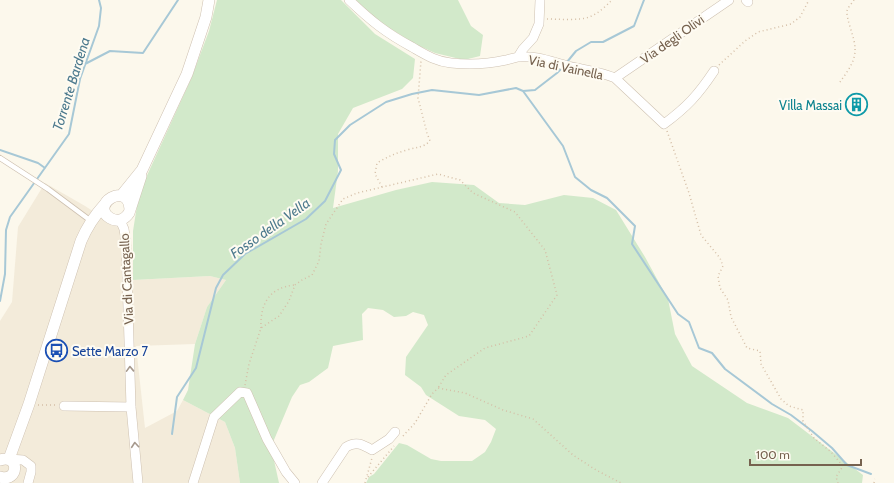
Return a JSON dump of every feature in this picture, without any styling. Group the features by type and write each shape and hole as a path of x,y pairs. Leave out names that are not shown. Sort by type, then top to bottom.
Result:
{"street":[{"path":"130,209 142,170 187,74 206,17 209,0"},
{"name":"Via di Vainella","path":"350,0 375,24 391,36 428,57 438,60 468,64 488,63 518,57 538,58 592,70 615,78 664,124"},
{"path":"518,57 533,38 539,24 540,0"},
{"name":"Via degli Olivi","path":"615,78 729,0"},
{"path":"664,124 682,111 692,101 714,71"},
{"path":"121,196 142,170"},
{"path":"4,460 29,404 81,241 97,212 110,198 114,196 121,196 128,201 130,209"},
{"name":"Via di Cantagallo","path":"105,204 105,212 115,219 124,229 126,242 132,408 138,483"},
{"name":"Via di Cantagallo","path":"115,219 127,216 130,209"},
{"path":"92,220 115,219"},
{"path":"192,483 214,417 240,392 247,393 267,439 294,483"},
{"path":"64,406 132,408"},
{"path":"322,483 346,447 357,443 372,450 389,439 397,436"},
{"path":"0,479 10,477 14,472 14,464 4,460"},
{"path":"4,460 23,460 31,466 28,483"}],"lane":[{"path":"0,158 92,220"}],"path":[{"path":"539,19 589,17 604,8 612,0"},
{"path":"714,71 745,41 758,32 791,24 800,17 808,0"},
{"path":"840,82 851,68 856,49 848,11 854,0"},
{"path":"382,187 375,174 377,162 409,149 425,146 430,141 426,133 420,111 419,98 422,53"},
{"path":"664,124 689,193 701,235 720,258 723,266 718,276 720,288 728,300 731,317 747,348 760,351 761,364 781,399 789,406 803,410 803,421 814,438 844,466 836,477 838,483"},
{"path":"247,393 245,386 249,364 261,328 261,318 264,305 273,292 283,287 295,285 312,275 319,261 326,224 344,199 357,193 438,174 460,180 473,193 516,212 545,250 557,296 529,336 485,348 446,375 438,388 432,394 415,422 397,436"},
{"path":"261,328 279,316 289,301 295,285"},
{"path":"438,388 464,393 503,410 533,419 573,454 596,470 621,483"},
{"path":"29,404 64,406"},
{"path":"368,477 395,445"},
{"path":"365,483 372,460 372,450"},
{"path":"874,483 875,479"}],"shaded area":[{"path":"45,183 85,206 131,236 133,280 210,276 226,280 207,307 195,344 136,346 145,428 177,411 183,400 225,422 235,448 240,483 0,483 0,321 12,302 18,227"}],"green space":[{"path":"217,0 341,0 375,34 415,59 413,78 402,89 353,108 338,134 338,171 333,208 396,190 432,182 474,185 499,203 525,205 564,195 593,198 616,210 645,257 668,299 675,334 692,366 747,403 788,418 863,475 862,483 366,483 369,477 374,474 399,443 407,445 431,459 441,461 472,461 485,452 496,429 485,420 459,416 426,395 421,387 405,375 406,357 428,325 424,315 413,312 406,316 394,317 383,310 368,308 362,314 363,340 333,346 328,368 309,382 300,385 292,397 271,447 279,483 240,483 235,448 225,422 183,400 188,390 195,344 207,307 226,280 210,276 133,280 133,231 139,193 191,79 209,31"},
{"path":"356,0 458,0 471,26 483,35 480,56 464,60 435,53 415,44 378,21"}],"waterway":[{"name":"Torrente Bardena","path":"0,301 5,274 6,230 10,217 69,134 80,79 99,26 101,8 99,0"},
{"path":"85,64 110,51 143,53 178,0"},
{"path":"567,62 576,51 591,42 603,42 634,26 644,0"},
{"name":"Fosso della Vella","path":"172,434 177,397 196,368 216,288 223,275 245,254 306,219 325,201 341,170 334,154 335,140 350,125 386,102 432,90 479,95 516,88 523,91 535,90 563,67"},
{"path":"523,91 563,146 575,177 591,190 607,198 635,226 632,244 678,314 689,322 699,348 712,353 725,369 772,404 791,415 812,431 832,448 847,465 871,474"},
{"path":"0,150 38,163 45,168"}],"place":[{"name":"Villa Massai","path":"857,105"},
{"name":"Sette Marzo 7","path":"56,351"}]}
